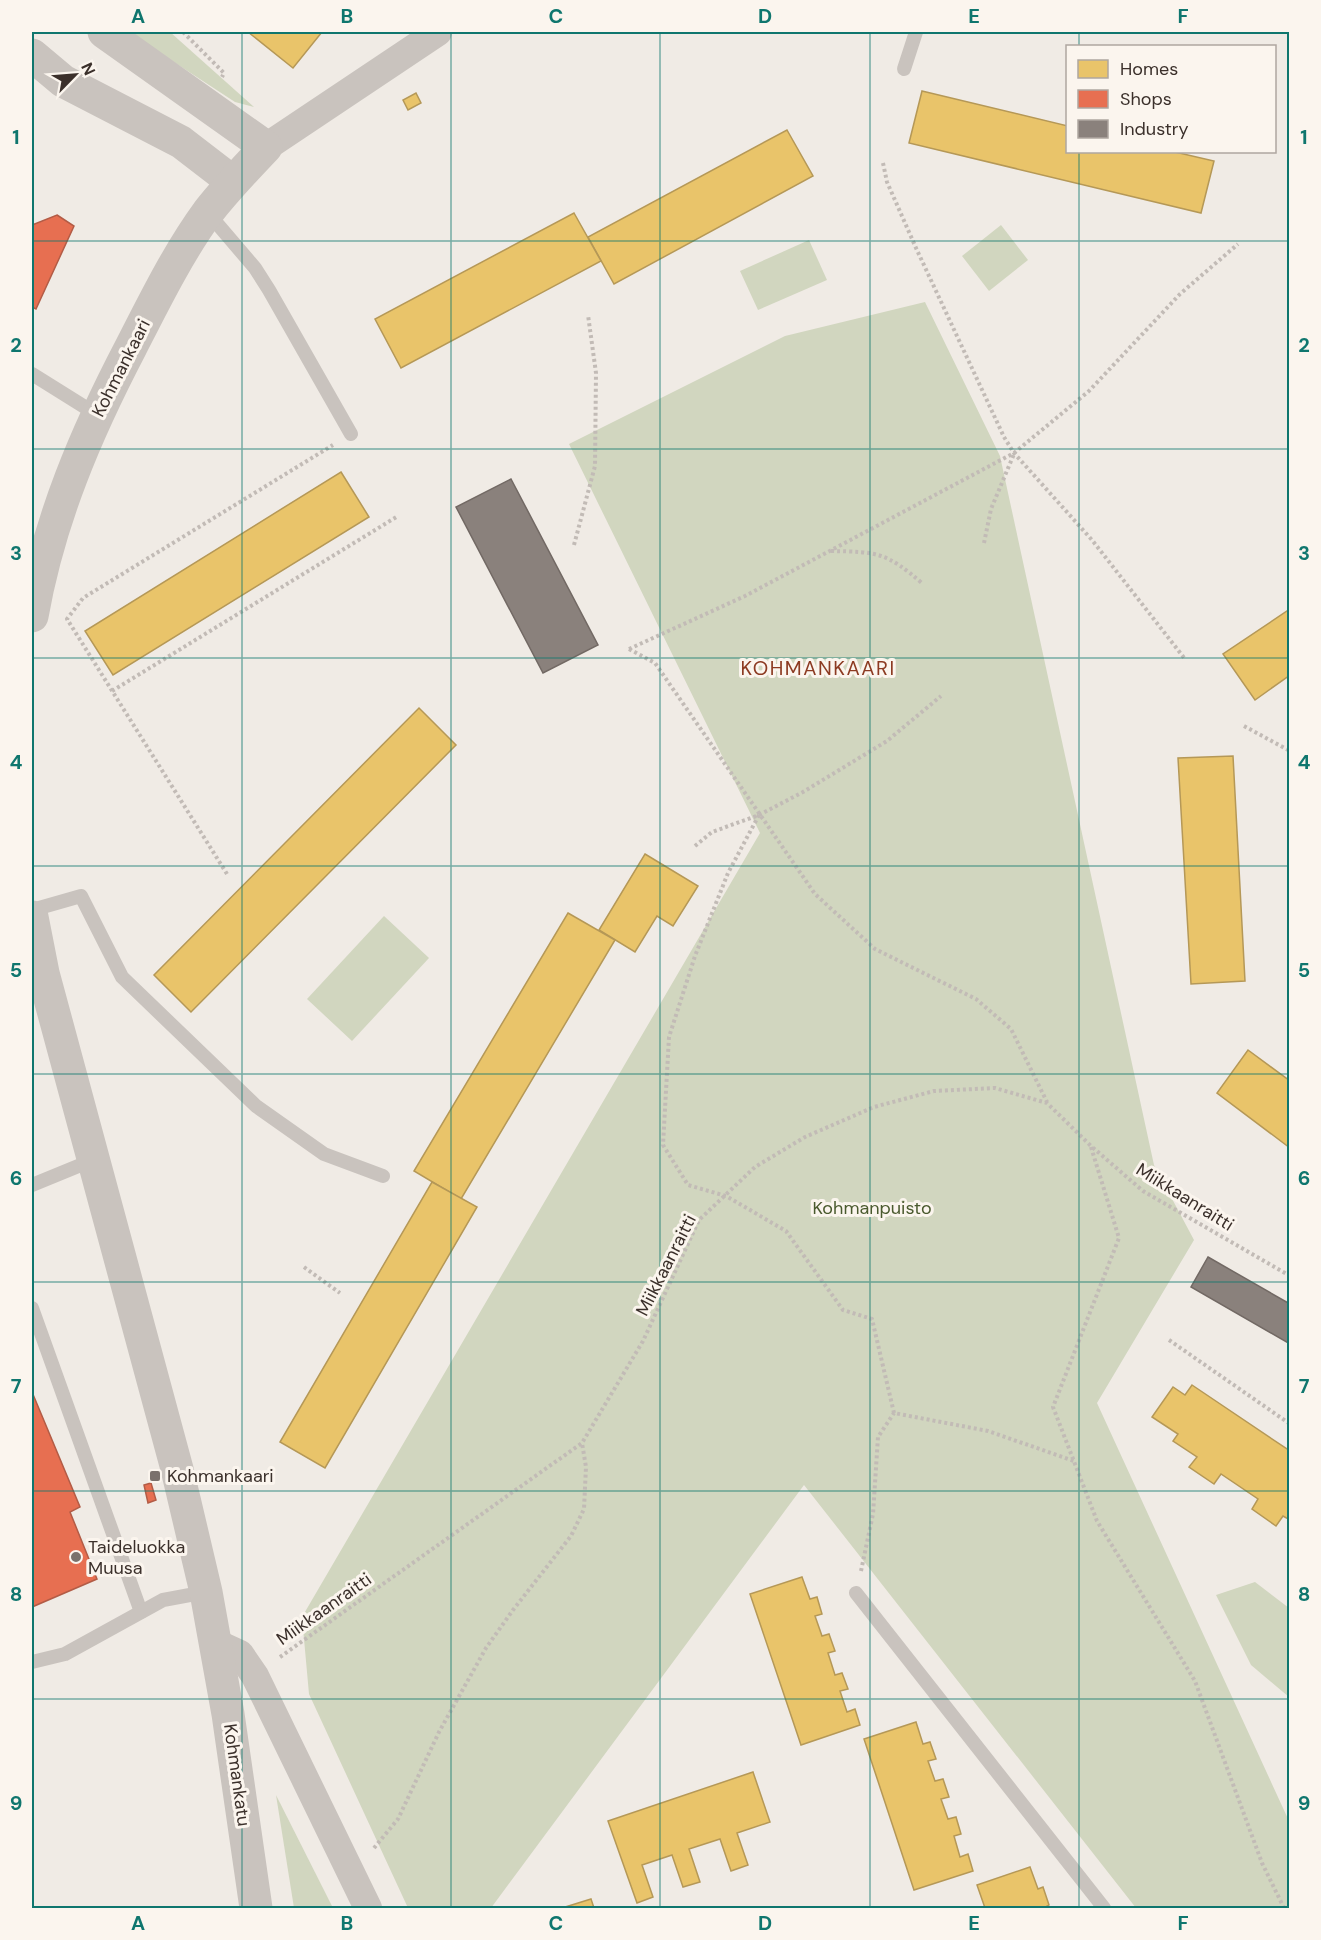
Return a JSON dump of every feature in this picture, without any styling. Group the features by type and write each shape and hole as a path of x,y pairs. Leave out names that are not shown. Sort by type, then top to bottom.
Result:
{"street":[{"path":"104,32 266,147"},
{"name":"Kohmankaari","path":"32,616 42,562 65,489 96,414 157,299 208,213 266,147 438,32"},
{"path":"32,55 63,81 181,142 233,182"},
{"path":"32,918 37,976 93,1160 177,1469 207,1592 216,1643 240,1654 255,1676 368,1908"},
{"name":"Kohmankatu","path":"216,1643 256,1908"}],"lane":[{"path":"904,69 916,32"},
{"path":"208,213 255,268 351,434"},
{"path":"32,374 96,414"},
{"path":"32,910 81,896 122,977 255,1106 324,1155 383,1176"},
{"path":"32,1185 93,1160"},
{"path":"32,1308 141,1612"},
{"path":"32,1662 65,1654 162,1599 207,1592"},
{"path":"856,1593 1104,1908"}],"path":[{"path":"183,32 224,73"},
{"path":"883,163 887,182 963,354 1014,453 1092,540 1185,658"},
{"path":"1047,1103 1011,1029 976,999 875,949 815,894 655,663 629,649 745,596 1014,453 1089,391 1180,294 1238,244"},
{"path":"574,545 595,466 596,373 588,315"},
{"path":"227,874 67,619 84,598 351,434"},
{"path":"984,543 991,509 1014,453"},
{"path":"112,691 398,516"},
{"path":"831,551 871,552 896,561 922,584"},
{"path":"695,846 712,832 759,815 803,792 887,741 941,696"},
{"path":"1244,726 1290,751"},
{"path":"759,815 728,873 695,956 669,1037 663,1145 688,1185 726,1196 786,1231 843,1310 872,1319 894,1413 878,1437 873,1514 856,1593"},
{"name":"Miikkaanraitti","path":"255,1676 582,1443 643,1341 699,1220 755,1167 805,1137 874,1107 934,1091 995,1088 1047,1103 1091,1146 1143,1191 1290,1276"},
{"path":"1091,1146 1119,1238 1053,1407 1097,1521 1196,1681 1262,1863 1284,1908"},
{"path":"304,1267 340,1293"},
{"path":"1169,1340 1290,1425"},
{"path":"894,1413 988,1431 1074,1461"},
{"path":"351,1876 398,1819 439,1732 486,1648 571,1536 584,1509 586,1467 582,1443"}],"green space":[{"path":"128,32 170,32 254,107 235,102"},
{"path":"1001,225 1028,260 989,291 962,256"},
{"path":"809,240 827,280 758,310 740,271"},
{"name":"Kohmanpuisto","path":"925,302 1000,456 1154,1165 1194,1240 1097,1403 1289,1821 1289,1908 1136,1908 804,1485 491,1908 408,1908 309,1694 302,1617 760,833 569,444 785,336"},
{"path":"384,916 429,958 352,1041 307,999"},
{"path":"1255,1582 1289,1608 1289,1697 1251,1665 1216,1595"},
{"path":"276,1795 333,1908 294,1908"}],"building: Homes":[{"path":"248,32 322,32 293,68"},
{"path":"922,91 1066,126 1066,153 1179,153 1214,161 1201,213 909,143"},
{"path":"416,93 421,103 408,110 403,100"},
{"path":"787,130 813,176 614,284 588,237"},
{"path":"574,213 601,261 401,368 375,319"},
{"path":"341,472 369,517 113,675 85,631"},
{"path":"1290,609 1290,675 1255,700 1223,654"},
{"path":"419,708 456,745 191,1012 154,975"},
{"path":"1233,756 1245,981 1191,984 1178,758"},
{"path":"645,854 698,886 673,926 657,916 635,952 599,930"},
{"path":"568,913 615,940 461,1199 414,1171"},
{"path":"1248,1050 1290,1081 1290,1148 1217,1093"},
{"path":"432,1182 477,1207 325,1468 280,1442"},
{"path":"1192,1385 1290,1451 1290,1520 1283,1516 1276,1526 1252,1509 1258,1499 1221,1474 1214,1484 1189,1467 1197,1457 1173,1441 1178,1434 1152,1417 1173,1387 1185,1395"},
{"path":"802,1577 810,1599 817,1597 822,1614 815,1616 822,1636 829,1634 835,1651 828,1653 835,1675 842,1673 848,1689 840,1691 847,1712 855,1709 860,1725 801,1745 750,1594"},
{"path":"916,1722 923,1744 930,1742 936,1759 928,1761 935,1781 943,1779 949,1797 941,1799 948,1819 956,1817 961,1834 954,1836 960,1857 968,1854 973,1871 914,1890 864,1739"},
{"path":"753,1772 770,1822 737,1833 748,1865 731,1871 720,1839 689,1849 700,1882 683,1887 672,1855 642,1865 653,1897 637,1903 608,1821"},
{"path":"1030,1867 1038,1889 1043,1887 1049,1905 1044,1908 985,1908 977,1885"},
{"path":"591,1899 594,1908 562,1908"}],"building: Shops":[{"path":"57,215 74,226 36,309 32,307 32,225"},
{"path":"32,1392 80,1507 70,1512 97,1579 32,1607"},
{"path":"151,1483 156,1500 148,1503 144,1485"}],"building: Industry":[{"path":"511,479 598,645 543,673 456,507"},
{"path":"1208,1257 1290,1304 1290,1344 1191,1287"}],"place":[{"name":"Kohmankaari","path":"155,1476"},
{"name":"Taideluokka Muusa","path":"76,1557"}],"district":[{"name":"KOHMANKAARI","path":"818,668"}]}
